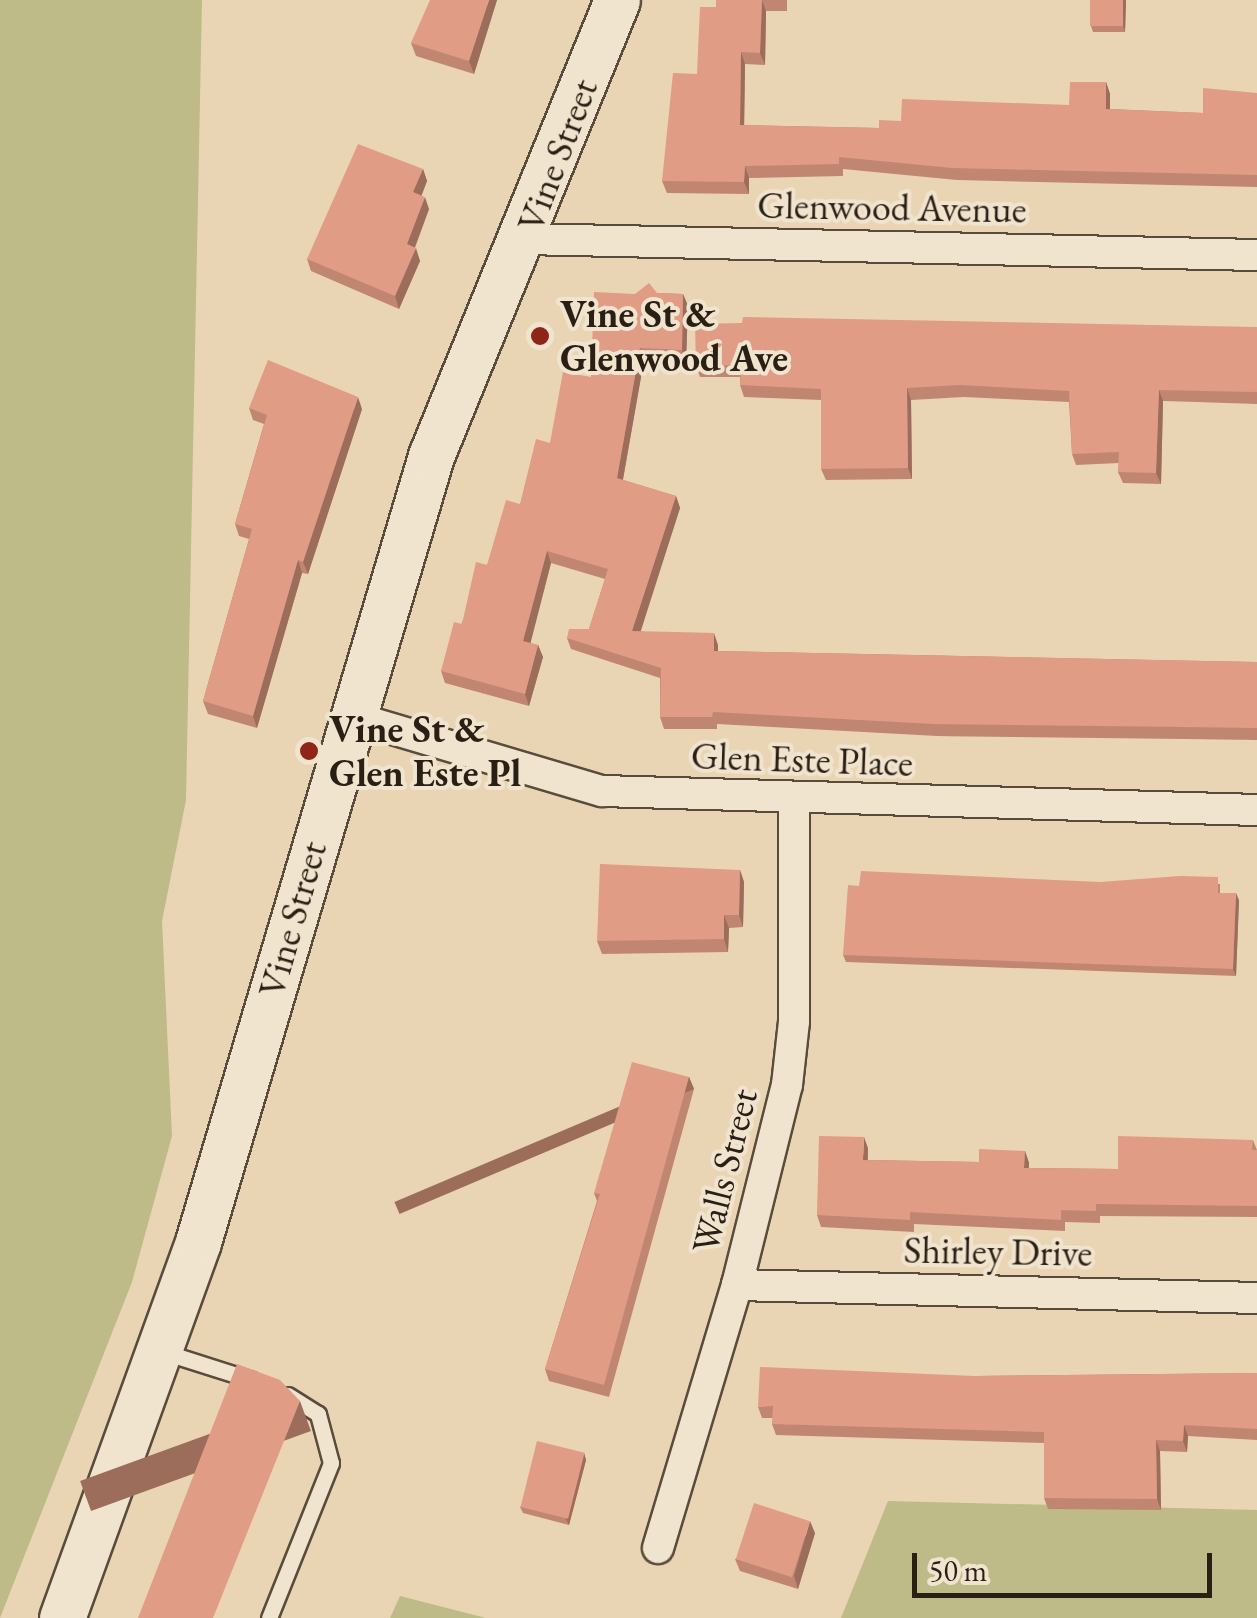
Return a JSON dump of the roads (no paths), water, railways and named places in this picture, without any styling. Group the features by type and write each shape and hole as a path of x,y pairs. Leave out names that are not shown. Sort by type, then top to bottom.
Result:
{"main road":[{"name":"Vine Street","path":"69,1613 198,1242 430,456 524,238 616,0"}],"street":[{"name":"Glenwood Avenue","path":"524,238 1257,255"},
{"name":"Glen Este Place","path":"354,718 602,791 794,801 1257,810"},
{"name":"Walls Street","path":"658,1548 738,1285 787,1084 794,1022 794,801"},
{"name":"Shirley Drive","path":"738,1285 1257,1298"}],"lane":[{"path":"158,1350 216,1365 293,1398 326,1428 332,1463 269,1618"}],"place":[{"name":"Vine St & Glenwood Ave","path":"540,336"},
{"name":"Vine St & Glen Este Pl","path":"309,751"}]}
